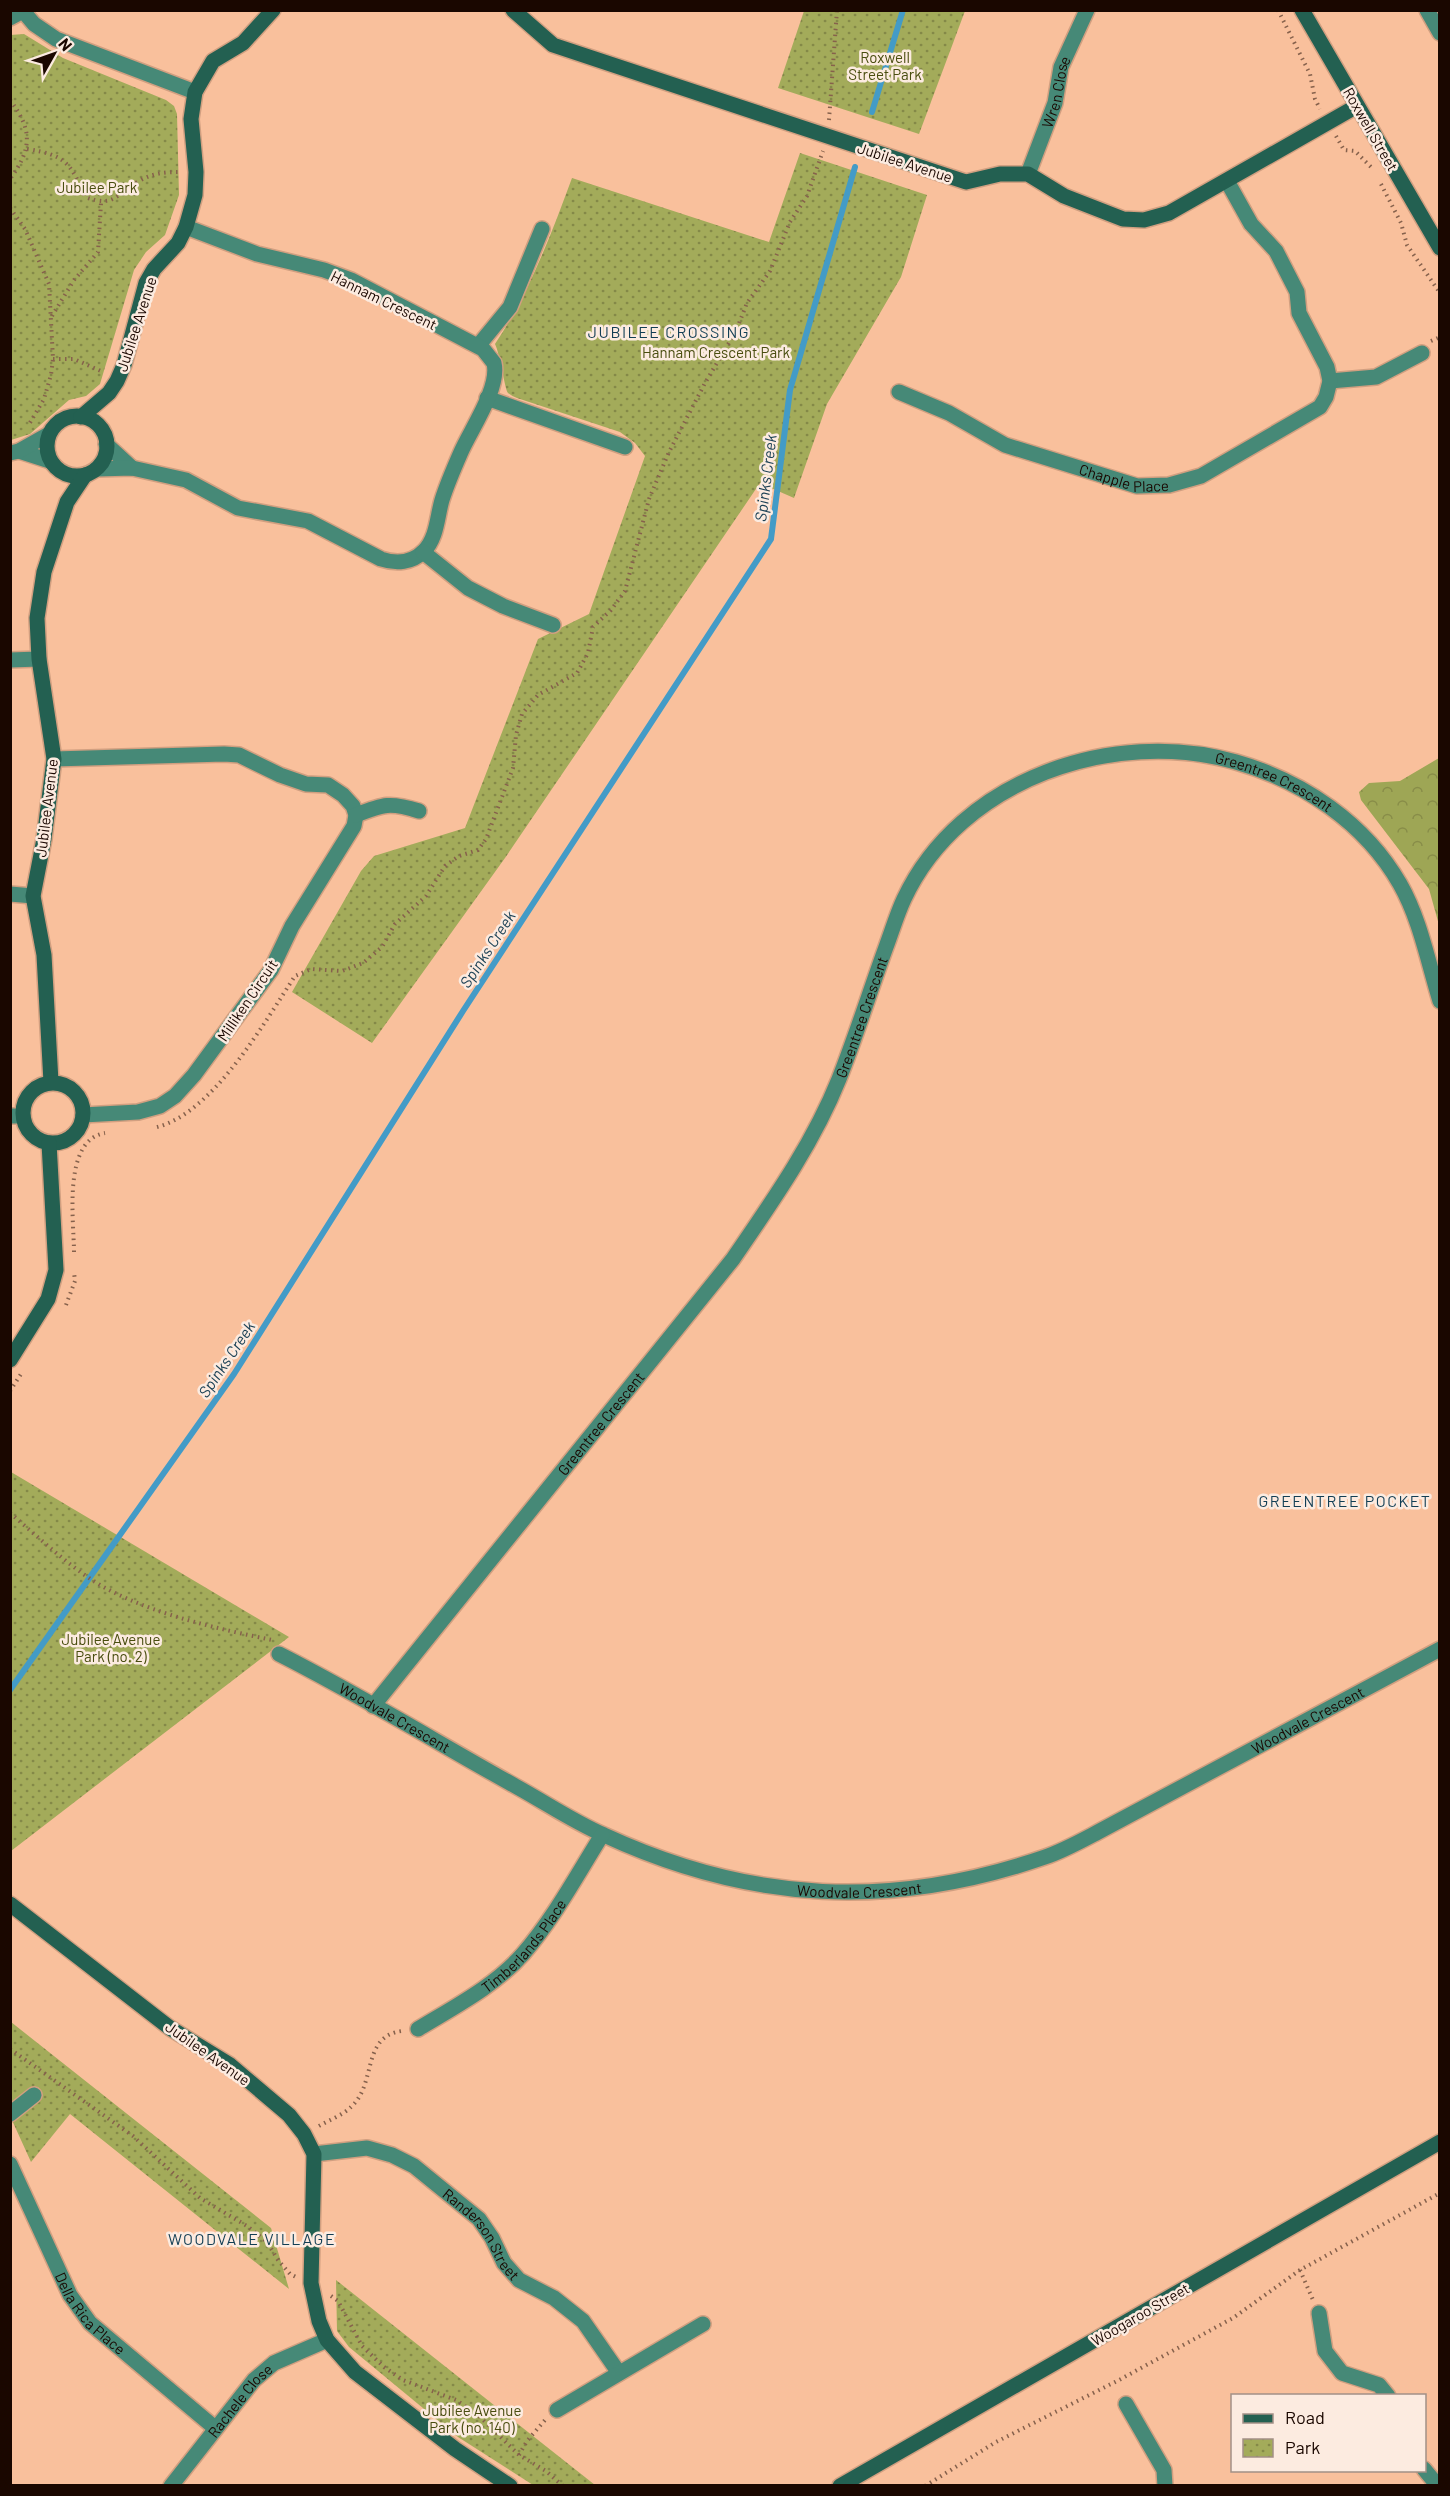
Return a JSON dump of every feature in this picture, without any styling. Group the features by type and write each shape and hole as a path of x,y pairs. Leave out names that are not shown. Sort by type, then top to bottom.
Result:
{"street":[{"name":"Jubilee Avenue","path":"51,1082 45,955 33,896 44,839 54,759 39,659 37,618 44,572 67,502 105,458 104,437 113,387 124,365 146,283 154,269 178,243 186,227 195,195 196,172 191,119 195,92 213,61 243,43 273,10"},
{"name":"Jubilee Avenue","path":"513,10 553,45 966,182 1000,174 1028,174"},
{"name":"Wren Close","path":"1028,174 1055,103 1061,67 1087,10"},
{"name":"Roxwell Street","path":"1302,10 1440,248"},
{"path":"1427,10 1440,33"},
{"path":"10,18 23,11 34,24 56,39 195,92"},
{"path":"1028,174 1064,196 1123,219 1144,220 1169,213 1357,106"},
{"path":"1227,181 1251,224 1276,252 1297,292 1299,313 1328,368 1330,381 1376,377 1422,353"},
{"name":"Hannam Crescent","path":"186,227 257,254 324,270 351,280 478,346 491,358 496,369 487,398 442,499 434,535 423,552"},
{"path":"478,346 510,307 542,229"},
{"name":"Chapple Place","path":"898,392 949,413 1005,446 1137,486 1169,485 1201,476 1320,407 1326,397 1330,381"},
{"name":"Jubilee Avenue","path":"49,434 62,420 81,417 113,387"},
{"path":"487,398 625,447"},
{"path":"81,417 88,419 132,468"},
{"path":"15,452 49,434"},
{"path":"49,434 47,453 55,466 67,502"},
{"path":"15,452 55,466 67,475 132,468 186,480 238,508 308,522 389,562 406,561 423,552 468,588 503,606 553,626"},
{"path":"10,660 39,659"},
{"name":"Greentree Crescent","path":"373,1706 733,1259 777,1195 811,1136 838,1082 904,898 928,860 958,825 996,796 1034,777 1076,761 1123,753 1166,752 1214,755 1257,768 1299,787 1340,814 1373,847 1400,884 1416,921 1440,1001"},
{"path":"54,759 239,755 306,784 328,785 343,795 353,806 356,815 378,806 396,804 420,811"},
{"name":"Milliken Circuit","path":"83,1115 138,1112 160,1106 175,1096 194,1076 271,970 292,926 350,836 356,815"},
{"path":"10,894 33,896"},
{"path":"51,1082 70,1088 78,1095 82,1104 83,1115 76,1133 59,1143 39,1140 31,1134 17,1116 33,1089 51,1082"},
{"path":"10,1360 48,1299 56,1270 49,1143"},
{"name":"Woodvale Crescent","path":"283,1655 602,1835 664,1861 727,1880 788,1890 854,1894 918,1888 987,1875 1047,1857 1440,1649"},
{"name":"Timberlands Place","path":"418,2029 487,1986 522,1955 550,1919 602,1835"},
{"name":"Jubilee Avenue","path":"10,1904 170,2028 230,2065 289,2115 304,2134 314,2154 311,2283 327,2340 356,2372 455,2449 510,2486"},
{"path":"10,2114 34,2095"},
{"name":"Woogaroo Street","path":"840,2486 1440,2142"},
{"name":"Randerson Street","path":"314,2154 367,2148 392,2155 414,2166 479,2219 492,2238 504,2263 519,2280 554,2298 583,2320 619,2373"},
{"name":"Della Rica Place","path":"10,2164 70,2295 90,2323 215,2428"},
{"path":"1319,2313 1325,2351 1342,2373 1378,2385 1386,2394"},
{"path":"557,2410 703,2324"},
{"name":"Rachele Close","path":"171,2486 254,2380 274,2363 327,2340"},
{"path":"1126,2404 1164,2470 1165,2486"},
{"path":"1426,2470 1438,2486"}],"path":[{"path":"154,1128 180,1119 198,1105 220,1082 295,976 311,969 342,971 363,963 382,947 395,924 426,896 445,866 459,856 478,850 486,839 513,768 516,735 522,714 538,694 578,673 588,653 593,627 611,610 625,591 649,499 665,462 705,383 736,331 747,303 770,271 790,222 807,196 819,167 827,136 837,10"},
{"path":"1278,10 1310,74 1315,99 1344,150 1355,151 1372,167 1401,223 1407,245 1440,293"},
{"path":"10,100 20,113 27,134 27,149 10,179"},
{"path":"27,149 42,151 62,159 73,169 85,197 101,203 116,198 138,181 159,172 196,172"},
{"path":"51,318 74,280 98,252 101,203"},
{"path":"10,208 25,229 49,284 53,359 44,399 15,452"},
{"path":"53,359 74,359 96,367 113,387"},
{"path":"74,1259 73,1172 78,1157 88,1142 98,1134 113,1131"},
{"path":"62,1311 75,1281 75,1270"},
{"path":"10,1391 22,1372"},
{"path":"10,1513 89,1578 136,1603 237,1633 290,1644 283,1655"},
{"path":"304,2134 351,2107 365,2087 375,2046 392,2032 418,2029"},
{"path":"10,2049 133,2136 200,2198 247,2226 267,2242 290,2274 311,2283 338,2301 362,2346 384,2367 403,2380 456,2400 478,2415 519,2455 546,2471 563,2486"},
{"path":"925,2486 996,2442 1119,2380 1233,2318 1300,2270 1440,2193"},
{"path":"1300,2270 1319,2313"},
{"path":"519,2455 527,2441 549,2415 557,2410"}],"green space":[{"name":"Roxwell Street Park","path":"804,11 965,11 919,134 778,88"},
{"name":"Jubilee Park","path":"24,34 63,58 166,100 174,106 177,114 179,195 165,235 146,252 134,270 100,384 86,396 69,400 30,434 11,440 10,35"},
{"name":"Hannam Crescent Park","path":"800,153 927,195 901,277 827,404 794,498 760,483 505,858 372,1043 292,992 361,871 374,856 465,828 538,639 589,614 645,456 635,443 620,432 516,398 508,393 505,385 495,344 529,284 572,178 769,242"},
{"path":"1439,758 1439,925 1429,889 1361,800 1359,792 1369,783 1400,781"},
{"name":"Jubilee Avenue Park (no. 2)","path":"11,1472 289,1637 11,1851"},
{"path":"11,2022 271,2228 289,2289 70,2114 31,2162 11,2118"},
{"name":"Jubilee Avenue Park (no. 140)","path":"336,2280 595,2485 533,2485 458,2437 349,2347 337,2331"}],"waterway":[{"name":"Spinks Creek","path":"872,112 903,10"},
{"name":"Spinks Creek","path":"10,1690 234,1374 463,1011 771,539 790,390 855,167"}],"district":[{"name":"JUBILEE CROSSING","path":"669,331"},
{"name":"GREENTREE POCKET","path":"1345,1500"},
{"name":"WOODVALE VILLAGE","path":"252,2238"}]}
